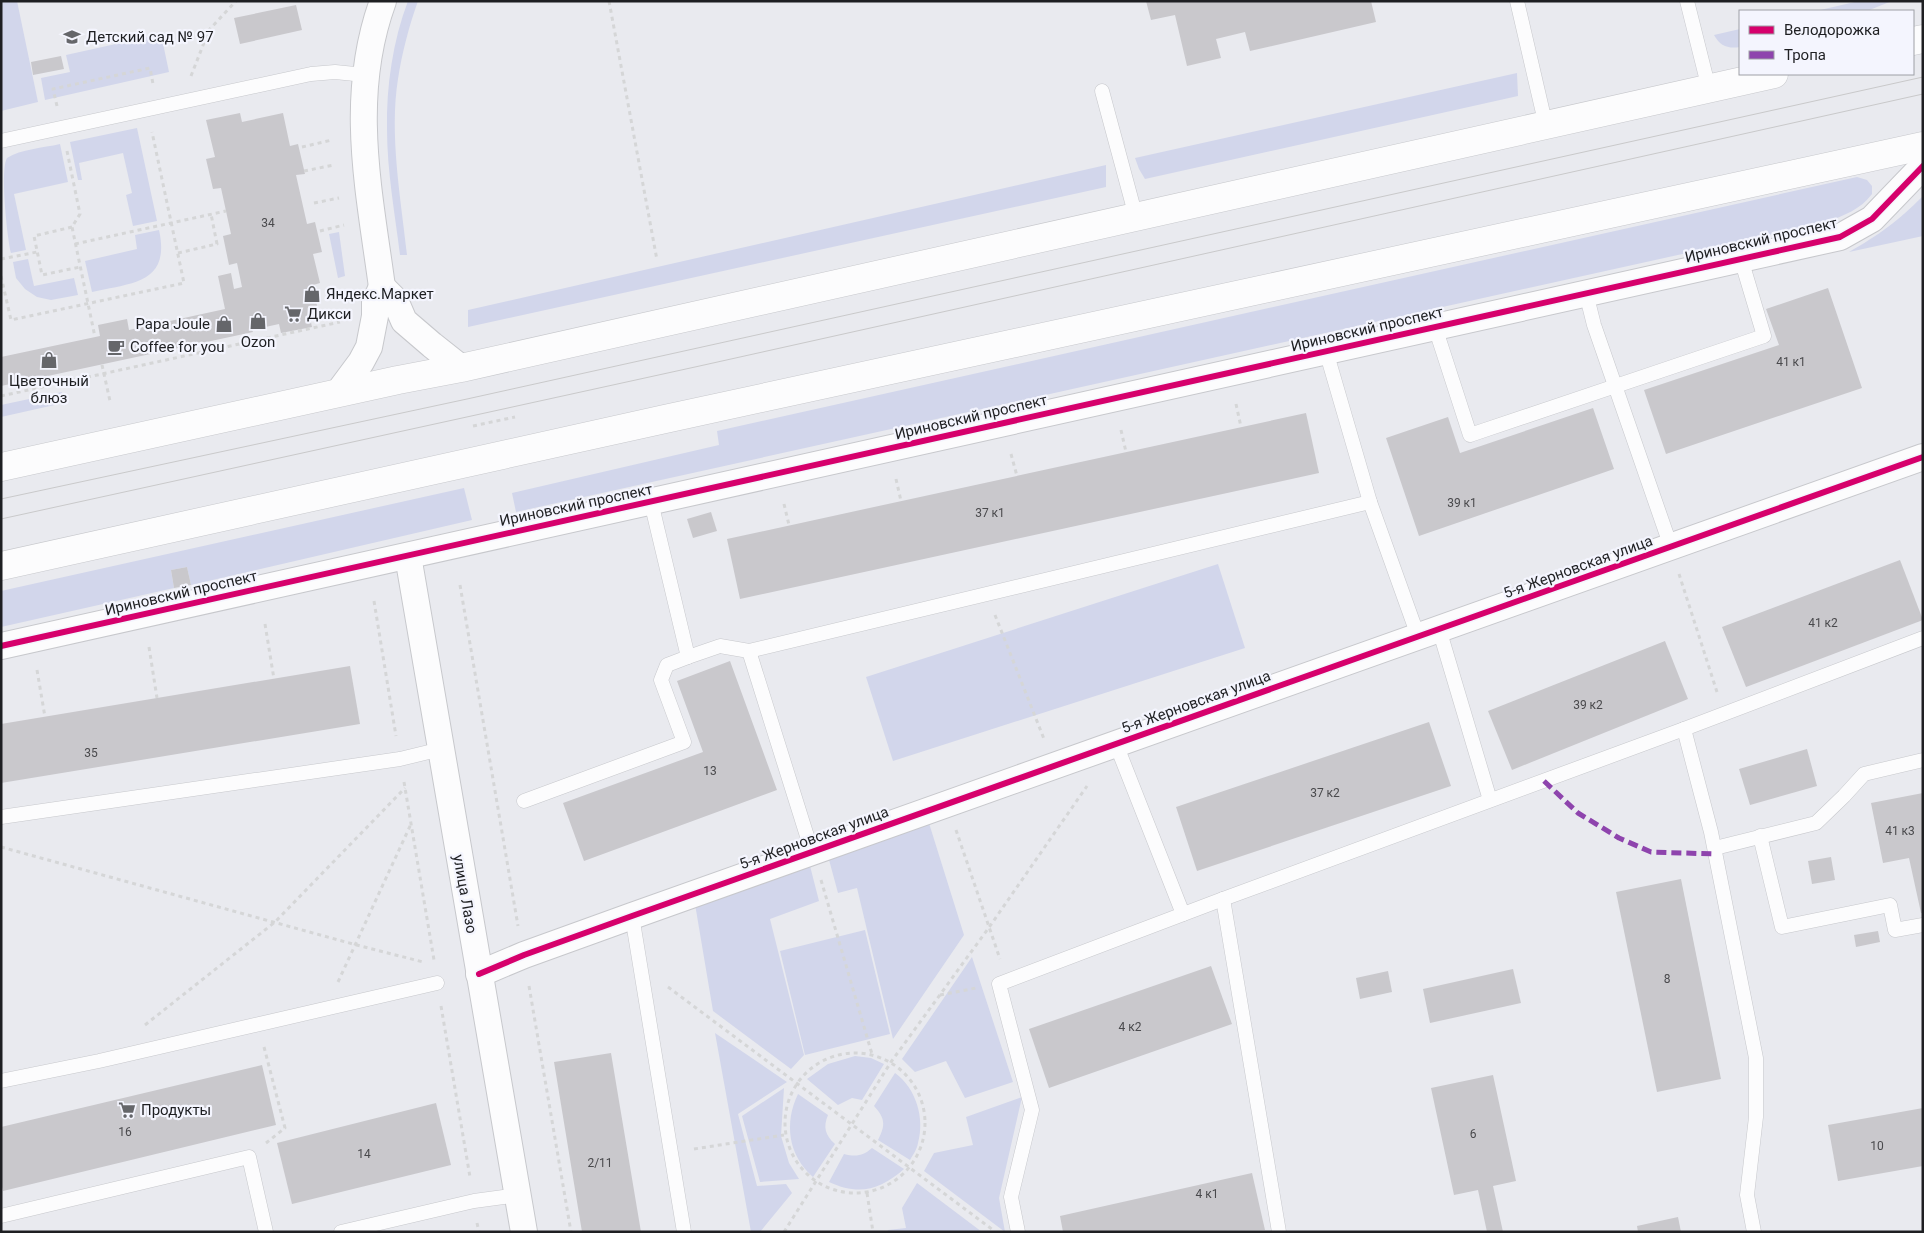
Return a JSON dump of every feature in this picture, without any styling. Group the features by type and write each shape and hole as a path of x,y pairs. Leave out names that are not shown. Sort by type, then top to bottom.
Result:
{"main road":[{"path":"1,467 461,368 1770,75"},
{"path":"1,566 666,418 1923,146"}],"street":[{"path":"338,393 361,362 369,347 375,316 375,302 382,287 362,131 365,75 371,43 383,1"},
{"name":"Ириновский проспект","path":"1,646 1840,236 1872,219 1923,166"},
{"path":"382,287 395,300 404,321 461,368"},
{"name":"5-я Жерновская улица","path":"479,974 524,955 632,916 1671,547 1921,463"},
{"name":"улица Лазо","path":"408,556 524,1232"}],"lane":[{"path":"1517,1 1546,126"},
{"path":"1687,1 1710,89"},
{"path":"1,141 311,74 335,72 365,75"},
{"path":"1102,91 1136,217"},
{"path":"1435,327 1470,435 1764,336 1741,259"},
{"path":"1586,293 1594,325 1671,547"},
{"path":"1326,351 1370,502 1429,633 1490,800"},
{"path":"651,502 688,657"},
{"path":"524,801 684,742 660,680 667,665 688,657 720,646 749,651 1370,502"},
{"path":"1018,1232 1011,1197 1032,1110 1003,983 1923,638"},
{"path":"749,651 812,852"},
{"path":"1684,729 1715,848 1756,1058 1756,1117 1747,1195 1754,1232"},
{"path":"1116,744 1183,914"},
{"path":"1,817 400,759 441,749"},
{"path":"1715,848 1816,823 1864,774 1923,760"},
{"path":"1760,836 1782,928 1890,905 1895,930 1923,925"},
{"path":"1223,899 1279,1232"},
{"path":"632,916 684,1232"},
{"path":"1,1081 99,1061 437,983"},
{"path":"1,1216 249,1157 266,1232"},
{"path":"341,1232 474,1202 518,1195"}],"path":[{"path":"180,102 209,30 236,1"},
{"path":"609,1 657,260"},
{"path":"1,276 3,292 11,320 88,304 184,283 153,108 150,68 53,89 80,214 72,227 88,304 96,337"},
{"path":"302,146 332,140"},
{"path":"304,171 334,165"},
{"path":"314,203 339,198"},
{"path":"75,244 226,211"},
{"path":"178,253 217,244 211,214"},
{"path":"320,230 344,225"},
{"path":"72,227 34,236 42,274 80,267"},
{"path":"1,259 38,252"},
{"path":"1,396 340,322"},
{"path":"102,365 110,402"},
{"path":"1236,404 1241,427"},
{"path":"473,426 514,417"},
{"path":"1121,430 1126,452"},
{"path":"1011,454 1016,476"},
{"path":"896,479 901,501"},
{"path":"784,504 789,526"},
{"path":"1671,547 1724,714"},
{"path":"460,585 571,1232"},
{"path":"987,594 1054,766"},
{"path":"374,601 479,1232"},
{"path":"265,624 274,678"},
{"path":"149,647 157,698"},
{"path":"37,670 45,716"},
{"path":"784,1232 891,1062 990,926 1089,783"},
{"path":"137,1031 275,922 405,788"},
{"path":"940,995 1003,983 990,926 947,804"},
{"path":"326,1008 411,824"},
{"path":"1,847 354,944 434,964"},
{"path":"812,852 872,1054"},
{"path":"641,968 995,1232"},
{"path":"249,1157 285,1128 258,1024"},
{"path":"852,1052 872,1054 891,1062 914,1084 926,1113 924,1142 911,1169 885,1188 856,1195 815,1183 794,1161 784,1135 785,1107 796,1083 822,1060 852,1052"},
{"path":"671,1152 784,1135"},
{"path":"867,1193 873,1232"}],"shaded area":[{"path":"1,1 17,1 38,102 1,111"},
{"path":"408,1 418,1 404,49 396,100 395,145 407,255 400,255 388,161 387,113 389,80 394,48"},
{"path":"1859,1 1892,1 1870,10 1820,10"},
{"path":"1739,29 1739,47 1725,46 1714,35"},
{"path":"161,34 169,72 45,100 41,78 70,72 66,55"},
{"path":"1517,73 1518,96 1145,179 1135,158"},
{"path":"137,128 157,221 133,226 126,195 132,193 123,153 79,163 82,180 78,180 70,142"},
{"path":"60,144 68,182 14,194 26,250 11,253 4,188 7,158 25,151"},
{"path":"1106,165 1106,187 468,327 468,310"},
{"path":"1857,177 1867,180 1872,186 1872,194 1857,208 1827,222 516,512 512,493 719,445 717,431"},
{"path":"1923,196 1923,236 1849,252 1888,227"},
{"path":"159,230 161,248 159,261 153,271 145,278 134,283 92,292 85,261 137,249 135,235"},
{"path":"339,232 345,276 338,278 329,234"},
{"path":"28,259 34,286 74,278 78,295 51,300 37,297 25,289 16,278 13,262"},
{"path":"62,392 59,404 1,417 1,405"},
{"path":"464,488 472,520 191,585 187,567 171,570 174,588 1,627 1,591"},
{"path":"1218,564 1245,648 893,761 866,677"},
{"path":"928,820 964,935 893,1039 857,888 838,893 828,856"},
{"path":"809,862 819,901 770,919 804,1055 791,1069 713,1011 695,904"},
{"path":"865,930 890,1034 805,1055 780,951"},
{"path":"972,957 1013,1082 965,1098 946,1061 915,1072 902,1059"},
{"path":"715,1033 787,1082 738,1114 757,1186 786,1184 792,1193 760,1232 751,1232"},
{"path":"855,1056 871,1058 884,1064 862,1100 852,1098 838,1105 807,1079 828,1064"},
{"path":"895,1073 902,1079 913,1095 919,1114 920,1133 916,1150 910,1160 878,1140 883,1122 874,1106"},
{"path":"784,1088 781,1136 789,1163 799,1179 760,1182 742,1116"},
{"path":"798,1094 828,1115 826,1131 835,1144 813,1177 798,1159 791,1138 791,1116"},
{"path":"1022,1097 999,1198 1005,1232 924,1171 934,1153 973,1145 966,1117"},
{"path":"872,1148 904,1169 886,1182 869,1189 850,1189 829,1182 844,1154 859,1155 866,1153"},
{"path":"917,1183 982,1232 887,1232 888,1230 906,1228 902,1208"}],"building":[{"path":"1146,1 1371,1 1376,22 1250,51 1245,32 1216,39 1221,58 1187,66 1175,15 1151,20"},
{"path":"296,5 302,30 240,44 234,18"},
{"path":"61,56 64,69 33,75 31,62"},
{"path":"240,113 242,122 283,113 290,146 298,144 305,174 296,175 307,224 315,222 322,252 313,254 320,283 313,285 319,316 310,318 312,327 281,333 279,324 252,330 253,332 1,386 1,357 100,336 98,325 127,319 129,330 225,309 218,276 231,273 234,289 242,287 237,263 229,265 223,236 231,234 221,188 213,189 206,159 215,157 206,120"},
{"path":"1828,288 1862,388 1666,454 1644,390 1779,345 1766,309"},
{"path":"1593,408 1614,469 1419,536 1386,438 1448,417 1460,453"},
{"path":"1306,413 1319,473 740,599 727,539"},
{"path":"711,512 717,531 693,538 687,519"},
{"path":"1900,560 1923,620 1746,687 1722,627"},
{"path":"187,567 191,585 174,588 171,570"},
{"path":"1665,641 1688,699 1512,770 1488,711"},
{"path":"730,661 777,790 584,861 563,803 703,752 677,681"},
{"path":"350,666 360,724 1,783 1,724"},
{"path":"1429,722 1451,786 1197,871 1176,807"},
{"path":"1807,749 1817,786 1750,805 1739,769"},
{"path":"1923,793 1923,913 1921,913 1909,858 1883,863 1871,803"},
{"path":"1831,857 1835,880 1812,884 1808,861"},
{"path":"1681,879 1721,1079 1657,1092 1616,892"},
{"path":"1878,931 1880,942 1856,947 1854,935"},
{"path":"1211,966 1232,1024 1049,1088 1029,1029"},
{"path":"1513,969 1521,1003 1430,1023 1423,989"},
{"path":"1388,971 1392,992 1360,999 1356,978"},
{"path":"611,1053 641,1232 582,1232 554,1062"},
{"path":"262,1065 276,1125 3,1191 1,1183 1,1127"},
{"path":"1493,1075 1516,1181 1493,1186 1503,1232 1487,1232 1478,1190 1454,1195 1431,1088"},
{"path":"436,1103 451,1165 292,1204 277,1143"},
{"path":"1923,1108 1923,1166 1838,1181 1828,1125"},
{"path":"1252,1173 1265,1230 1063,1232 1060,1216"},
{"path":"1678,1217 1681,1232 1638,1232 1637,1226"}],"tram line":[{"path":"1,499 467,399 1923,77"},
{"path":"1,519 1923,94"}],"marked path":[{"path":"1544,781 1578,813 1619,838 1651,852 1716,854"}],"cycle path":[{"path":"1,646 1840,237 1872,219 1923,166"},
{"path":"479,974 524,955 632,916 1923,457"}],"place":[{"name":"Детский сад № 97","path":"72,37"},
{"name":"Яндекс.Маркет","path":"312,294"},
{"name":"Дикси","path":"293,314"},
{"name":"Ozon","path":"258,321"},
{"name":"Papa Joule","path":"224,324"},
{"name":"Coffee for you","path":"116,347"},
{"name":"Цветочный блюз","path":"49,360"},
{"name":"Продукты","path":"127,1110"}]}
